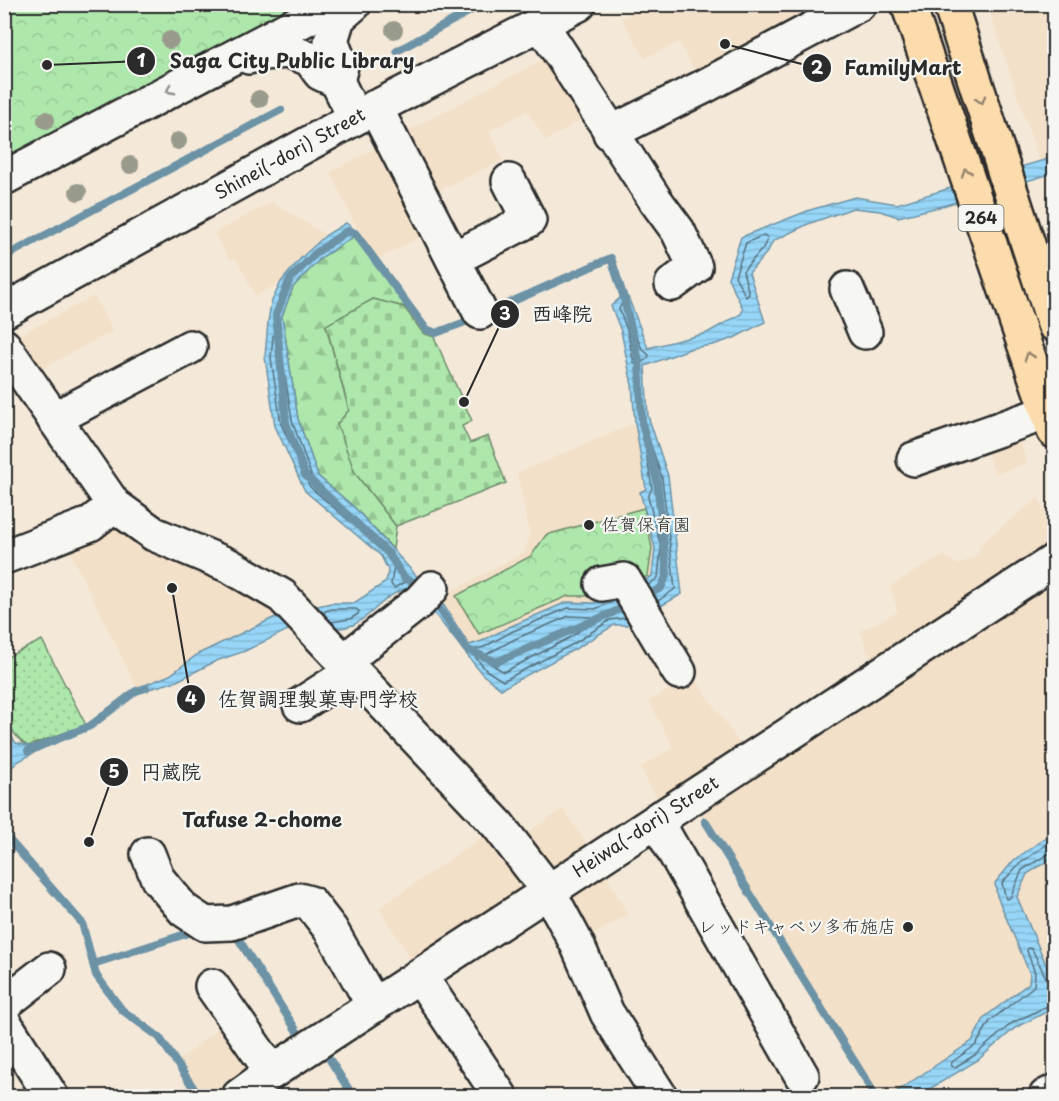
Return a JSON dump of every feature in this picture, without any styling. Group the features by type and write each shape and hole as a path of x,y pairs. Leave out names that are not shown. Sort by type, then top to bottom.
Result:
{"highway":[{"name":"264","path":"908,4 1051,422"},
{"name":"264","path":"950,4 1054,324"}],"street":[{"path":"4,178 334,4"},
{"path":"337,81 341,66 331,41 338,18 354,4"},
{"name":"Shinei(-dori) Street","path":"4,311 365,113 579,4"},
{"path":"610,133 703,87 859,4"},
{"path":"541,24 610,133 678,231 695,267 672,284"},
{"path":"210,69 263,53 288,51 310,59 320,73 337,81 365,113 453,259 480,312"},
{"path":"453,259 529,220 508,181"},
{"path":"847,289 865,332"},
{"path":"4,346 114,505 154,534 230,566 282,596 484,808 548,891 577,944 607,1013 660,1096"},
{"path":"54,419 190,347"},
{"path":"914,459 1051,422"},
{"path":"4,557 90,524 114,505"},
{"name":"Heiwa(-dori) Street","path":"239,1096 272,1072 1054,561"},
{"path":"613,582 648,619 679,672"},
{"path":"300,705 348,666 426,594"},
{"path":"659,818 664,834 802,1076"},
{"path":"148,854 158,879 184,910 205,924 232,923 299,900 310,903 331,930 374,1006"},
{"path":"4,1004 49,969"},
{"path":"420,976 495,1095"},
{"path":"212,986 272,1072"},
{"path":"4,1022 51,1096"},
{"path":"1046,1096 1054,1092"}],"shaded area":[{"path":"649,5 845,5 701,83 679,42 645,58 621,18"},
{"path":"987,5 1049,5 1054,25 1054,157 1039,160"},
{"path":"553,54 591,114 546,141 527,111 490,131 503,160 427,196 398,136"},
{"path":"388,141 432,230 378,260 359,233 330,172"},
{"path":"272,202 326,235 281,282 256,296 236,259 229,259 214,233"},
{"path":"94,296 113,331 30,375 5,385 4,343"},
{"name":"佐賀保育園","path":"635,423 646,489 641,493 655,548 652,576 633,587 594,603 567,602 482,641 468,645 439,598 524,552 530,536 517,473"},
{"path":"1016,430 1027,463 995,474 982,439"},
{"path":"1039,497 1054,545 872,664 860,631 898,612 890,586 944,555 958,565 979,554 979,545"},
{"path":"116,516 288,611 198,654 170,675 137,688 65,542"},
{"path":"1054,578 1054,999 909,1096 876,1096 700,810"},
{"path":"693,676 743,748 659,803 640,767 673,748 649,701"},
{"path":"563,809 590,848 413,964 379,908 494,829 509,845"},
{"path":"605,873 628,915 581,941 561,901"},
{"path":"227,1021 260,1064 216,1096 202,1096 178,1061"}],"green space":[{"path":"5,5 311,5 5,165"},
{"path":"359,233 405,296 404,307 373,299 326,326 349,410 355,473 396,526 393,549 355,508 318,476 298,419 282,316 293,287 322,257"},
{"path":"373,299 404,307 423,333 434,337 472,421 462,426 470,443 488,436 506,483 396,526 355,473 337,424 349,410 326,325"},
{"path":"644,508 652,548 648,576 600,596 568,596 479,634 456,596 531,556 546,535"},
{"path":"42,640 86,725 28,746 12,730 8,719 4,695 5,658"}],"water":[{"path":"1054,157 1054,173 898,217 880,211 853,208 808,224 773,241 768,251 749,273 765,322 734,338 713,345 692,348 645,366 648,416 668,476 682,594 627,625 614,625 501,689 482,674 430,608 439,598 469,645 567,602 594,603 633,587 652,576 655,548 640,492 646,489 635,423 632,385 621,331 611,306 620,298 628,297 648,348 707,333 741,314 743,309 728,278 741,237 810,210 855,197 897,204"},
{"path":"346,223 359,233 322,257 293,287 282,316 298,419 318,476 355,508 422,582 417,589 399,591 391,596 361,621 353,625 330,629 309,608 331,603 354,603 386,582 388,570 381,556 305,491 275,426 265,357 271,303 281,282 301,258 326,235"},
{"path":"288,611 300,624 177,681 135,693 137,688 170,675 198,654"},
{"path":"4,727 16,743 41,749 19,761 5,773 7,757"},
{"path":"1054,832 1054,857 1027,874 1017,897 1054,983 1054,1008 1015,1028 978,1060 918,1096 890,1096 972,1041 985,1017 1029,983 1030,974 997,896 995,883 1014,860"}],"waterway":[{"path":"397,51 483,4"},
{"path":"4,257 281,110"},
{"path":"347,231 355,233 426,329 436,333 611,258 623,295 639,361 642,423 657,481 667,574 661,588 612,613 496,662 466,649 437,605 418,583 405,579 388,553 305,475 286,423 276,315 290,279 317,252 347,231"},
{"path":"28,751 90,726 136,691 146,688"},
{"path":"705,821 876,1096"},
{"path":"4,834 82,923 96,975 122,1010 159,1037 199,1096"},
{"path":"93,964 195,931"},
{"path":"234,932 298,1033"},
{"path":"330,1060 353,1096"}],"place":[{"name":"FamilyMart","path":"725,44"},
{"name":"Saga City Public Library","path":"47,65"},
{"name":"西峰院","path":"464,402"},
{"name":"佐賀保育園","path":"589,525"},
{"name":"佐賀調理製菓専門学校","path":"172,588"},
{"name":"円蔵院","path":"89,842"},
{"name":"レッドキャベツ多布施店","path":"908,927"}],"district":[{"name":"Tafuse 2-chome","path":"262,820"}]}
